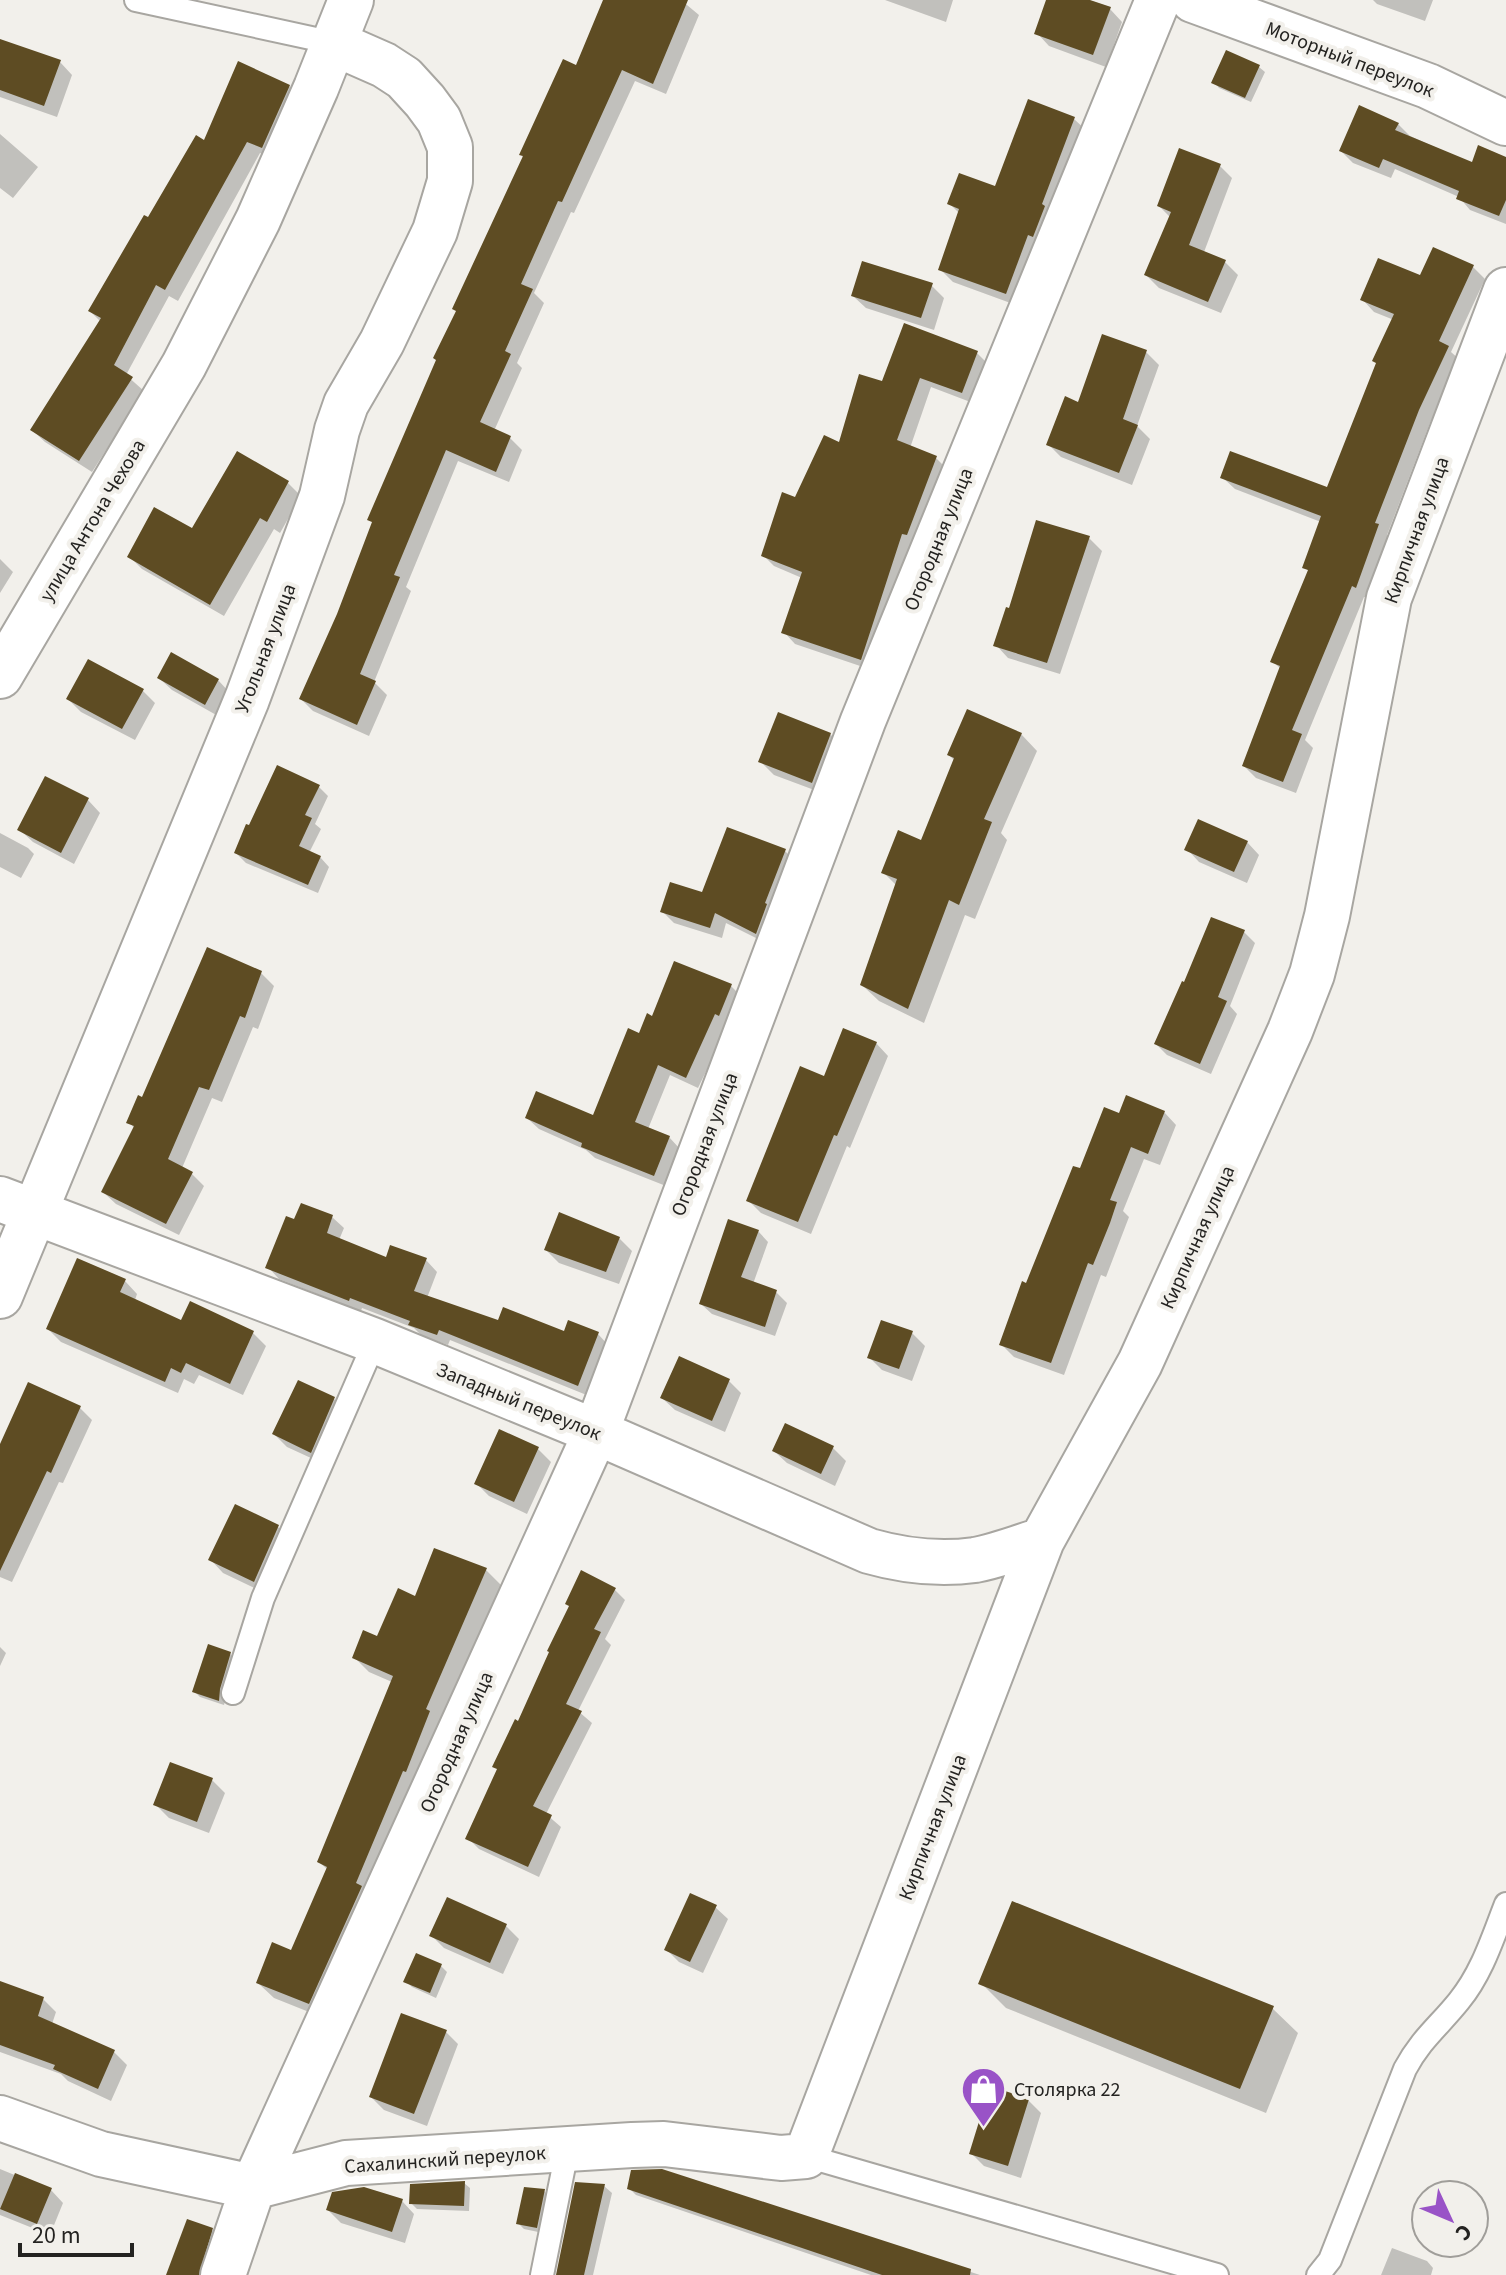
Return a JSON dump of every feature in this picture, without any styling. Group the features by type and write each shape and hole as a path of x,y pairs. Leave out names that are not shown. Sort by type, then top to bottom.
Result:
{"street":[{"path":"334,43 351,0"},
{"name":"Огородная улица","path":"223,2275 253,2187 596,1432 863,721 1158,0"},
{"name":"Моторный переулок","path":"1193,0 1428,86 1506,123"},
{"name":"улица Антона Чехова","path":"0,676 184,365 258,220 334,43"},
{"name":"Угольная улица","path":"0,1296 17,1206 247,699 322,496 346,404 382,342 435,231 450,181 450,147 439,120 425,101 404,78 384,65 334,43"},
{"name":"Кирпичная улица","path":"806,2156 1042,1540 1140,1363 1284,1045 1312,974 1327,916 1389,598 1506,290"},
{"name":"Западный переулок","path":"17,1206 375,1341 596,1432 869,1551 902,1560 938,1562 976,1559 1042,1540"},
{"name":"Сахалинский переулок","path":"0,2118 101,2154 253,2187 346,2163 664,2144 781,2158 806,2156"}],"lane":[{"path":"136,0 334,43"},
{"path":"233,1693 263,1598 375,1341"},
{"path":"1318,2275 1330,2260 1405,2069 1417,2046 1461,1999 1476,1975 1506,1904"},
{"path":"542,2275 567,2151"},
{"path":"806,2156 1217,2275"}],"building":[{"path":"603,0 688,0 653,84 622,70 562,202 558,201 521,284 533,289 505,351 511,354 480,422 511,436 496,472 446,450 394,575 400,577 360,674 376,681 357,725 299,699 337,614 372,522 367,520 436,360 433,358 456,311 452,309 523,156 519,155 563,59 576,65"},
{"path":"1046,0 1090,0 1111,7 1093,55 1034,34"},
{"path":"0,39 61,60 44,106 0,90"},
{"path":"1226,50 1260,65 1245,98 1211,83"},
{"path":"238,61 290,85 262,148 247,142 165,290 156,285 114,365 133,377 79,461 30,430 101,318 88,311 144,215 148,217 196,135 204,140"},
{"path":"1028,99 1075,117 1042,204 1045,206 1033,237 1028,235 1006,294 938,270 959,209 947,204 959,173 995,186"},
{"path":"1359,105 1399,123 1395,130 1472,162 1478,145 1506,157 1506,200 1499,216 1456,199 1459,191 1383,159 1379,168 1339,151"},
{"path":"1179,148 1221,164 1189,245 1226,260 1208,302 1144,275 1171,212 1157,206"},
{"path":"1433,247 1474,265 1439,341 1449,346 1419,410 1375,523 1379,524 1356,588 1352,586 1292,730 1302,734 1283,782 1242,766 1280,666 1270,662 1308,570 1302,568 1321,516 1220,478 1230,451 1327,487 1376,363 1372,361 1394,314 1360,300 1378,258 1420,275"},
{"path":"862,261 933,283 921,318 851,296"},
{"path":"904,323 978,351 962,393 920,378 897,440 937,456 907,535 902,534 861,660 781,633 802,572 761,556 782,492 795,497 824,435 839,442 859,374 882,381"},
{"path":"1102,334 1147,350 1123,419 1138,425 1119,473 1046,445 1065,396 1078,402"},
{"path":"237,451 289,481 267,522 260,518 210,605 127,557 154,507 192,528"},
{"path":"1036,520 1090,536 1047,663 993,646 1006,607 1009,608"},
{"path":"171,652 219,679 205,705 157,678"},
{"path":"88,659 144,689 122,729 66,699"},
{"path":"967,709 1022,733 984,819 992,822 959,905 949,900 908,1009 860,985 897,879 881,873 898,830 921,840 954,758 947,755"},
{"path":"778,712 831,733 812,783 758,762"},
{"path":"277,765 320,785 305,815 312,818 299,846 321,856 308,885 234,853"},
{"path":"45,776 89,798 61,853 17,830"},
{"path":"1198,819 1248,841 1234,872 1184,850"},
{"path":"727,827 786,849 756,934 715,913 710,928 660,912 670,882 702,892"},
{"path":"1211,917 1245,930 1218,997 1227,1001 1200,1064 1154,1044"},
{"path":"207,947 262,971 245,1018 240,1016 209,1090 199,1087 168,1159 193,1172 166,1224 101,1192 134,1126 126,1123 138,1095 142,1097"},
{"path":"674,961 732,984 686,1078 658,1065 635,1122 670,1136 654,1176 581,1147 582,1143 525,1118 536,1091 593,1115 628,1028 639,1033 647,1013 652,1016"},
{"path":"843,1028 877,1042 798,1222 746,1201 800,1066 824,1076"},
{"path":"1126,1095 1165,1111 1148,1154 1131,1147 1110,1200 1117,1202 1110,1223 1093,1265 1088,1263 1051,1363 999,1345 1022,1281 1026,1283 1073,1166 1080,1168 1104,1107 1119,1113"},
{"path":"301,1203 333,1215 327,1233 386,1257 390,1245 427,1258 414,1291 498,1320 503,1307 564,1331 568,1320 599,1332 578,1386 439,1330 437,1335 408,1325 410,1321 265,1268 286,1216 294,1219"},
{"path":"559,1212 620,1237 606,1272 544,1250"},
{"path":"728,1219 759,1230 741,1277 777,1290 765,1327 699,1304"},
{"path":"77,1258 126,1279 120,1292 181,1320 190,1301 254,1331 230,1384 186,1363 181,1373 171,1368 165,1382 46,1329"},
{"path":"881,1320 913,1331 899,1369 867,1358"},
{"path":"679,1356 730,1379 712,1421 660,1398"},
{"path":"298,1380 335,1397 311,1453 272,1434"},
{"path":"28,1382 81,1406 51,1473 47,1471 0,1571 0,1444"},
{"path":"785,1423 834,1446 821,1474 772,1451"},
{"path":"499,1429 539,1447 514,1502 474,1484"},
{"path":"235,1504 279,1525 254,1582 208,1560"},
{"path":"434,1548 487,1568 426,1709 430,1711 406,1772 403,1771 356,1883 362,1886 309,2004 256,1983 272,1942 291,1950 327,1867 317,1862 393,1676 352,1658 363,1630 377,1636 398,1588 415,1596"},
{"path":"581,1570 616,1588 594,1629 601,1632 566,1704 582,1711 533,1806 552,1815 528,1867 465,1839 497,1769 492,1767 515,1719 518,1721 569,1606 565,1604"},
{"path":"208,1644 231,1652 219,1701 192,1692"},
{"path":"170,1762 213,1778 197,1822 153,1805"},
{"path":"690,1893 717,1905 690,1962 664,1950"},
{"path":"447,1897 507,1924 490,1963 429,1936"},
{"path":"1012,1901 1274,2006 1240,2089 978,1984"},
{"path":"416,1953 442,1964 430,1993 403,1982"},
{"path":"0,1981 44,1997 38,2016 115,2050 98,2089 53,2069 55,2065 0,2045"},
{"path":"401,2013 447,2030 414,2114 369,2097"},
{"path":"990,2086 1029,2099 1008,2166 969,2154"},
{"path":"662,2169 971,2269 970,2275 882,2275 627,2189 631,2170"},
{"path":"15,2173 52,2188 37,2224 0,2209"},
{"path":"465,2181 464,2206 409,2204 410,2184"},
{"path":"575,2182 605,2184 584,2275 556,2275"},
{"path":"364,2187 403,2199 392,2232 326,2210 332,2192"},
{"path":"524,2187 545,2189 537,2228 516,2224"},
{"path":"187,2219 213,2228 199,2275 166,2275"}],"place":[{"name":"Столярка 22","path":"983,2128"}]}
